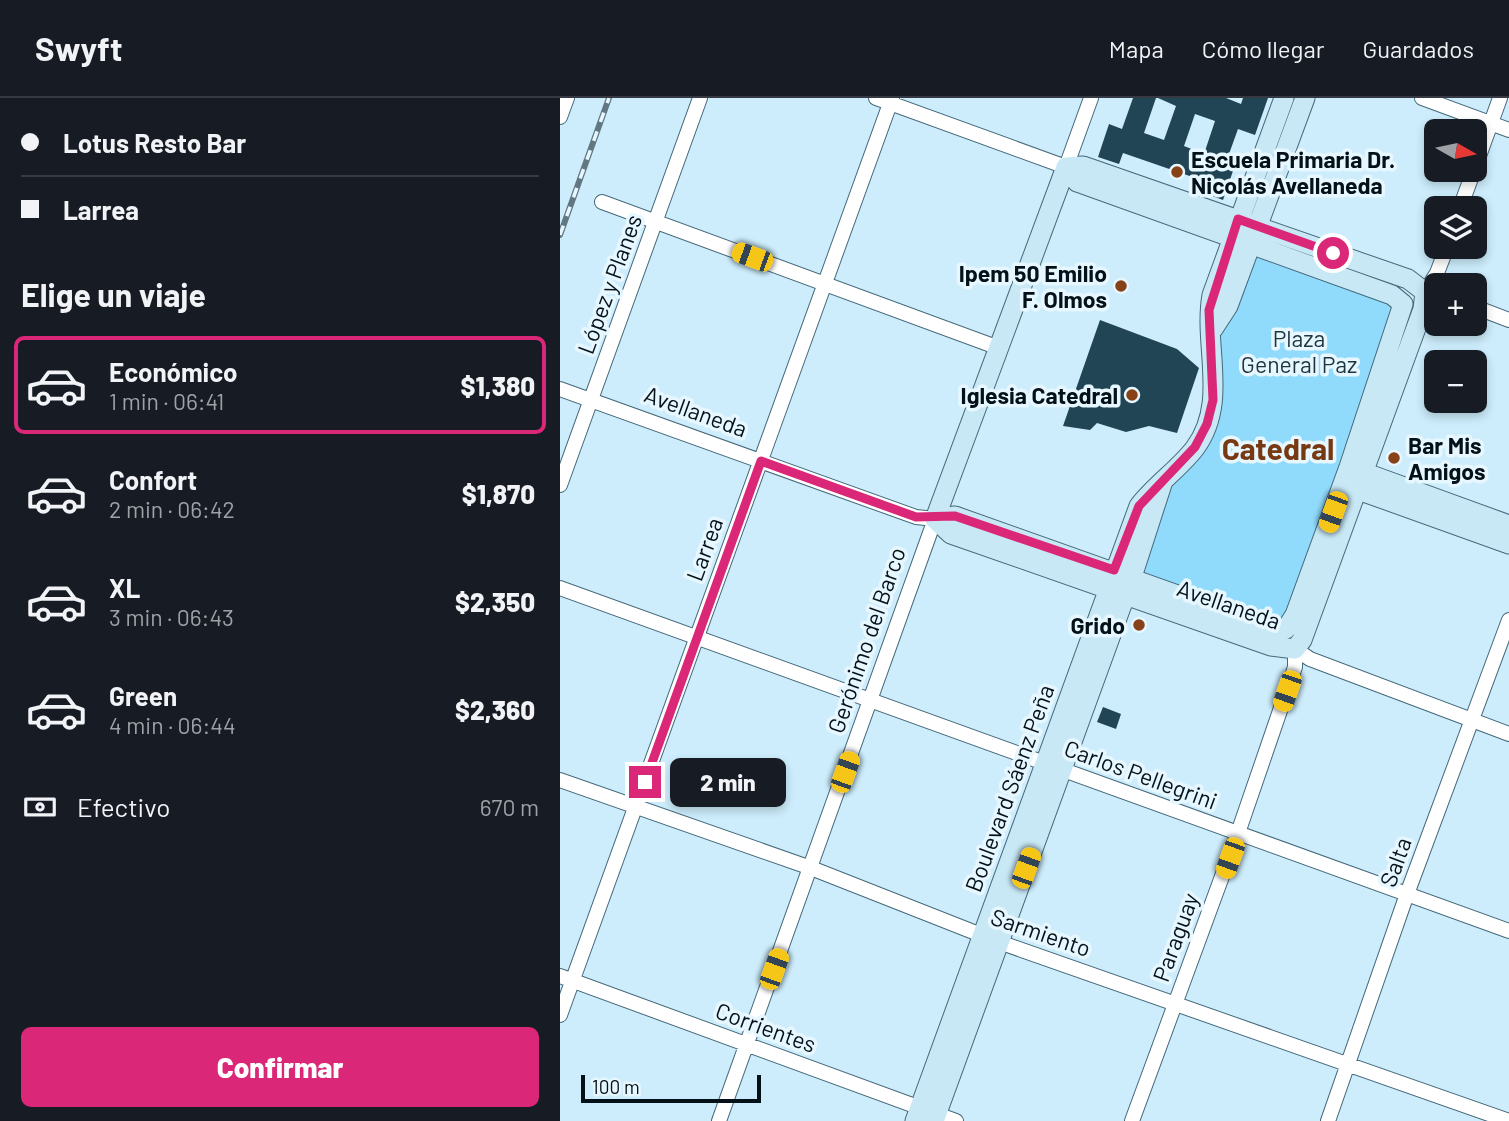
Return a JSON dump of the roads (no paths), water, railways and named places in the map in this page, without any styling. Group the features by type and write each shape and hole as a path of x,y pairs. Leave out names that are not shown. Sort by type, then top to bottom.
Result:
{"main road":[{"name":"Boulevard Sáenz Peña","path":"926,1116 1119,582 1163,480 1195,447 1207,424 1213,400 1213,329 1209,310 1212,295 1284,98"},
{"path":"1213,329 1228,306 1305,98"},
{"path":"1066,167 1077,182 1408,279 1424,289"},
{"name":"Gerónimo del Barco","path":"935,519 1066,167"},
{"path":"1254,236 1392,295 1403,304 1424,296"},
{"name":"Paraguay","path":"1295,649 1302,640 1353,478 1403,304"},
{"name":"Paraguay","path":"1286,629 1296,615 1424,307"},
{"path":"1353,478 1509,525"},
{"path":"1353,478 1509,544"},
{"name":"Avellaneda","path":"935,519 955,516 1271,646 1295,649"},
{"name":"Avellaneda","path":"1119,582 1276,630 1286,629"},
{"path":"1286,629 1295,649"}],"street":[{"path":"560,117 567,98"},
{"name":"López y Planes","path":"560,485 700,98"},
{"name":"Gerónimo del Barco","path":"1066,167 1091,98"},
{"path":"1422,98 1509,130"},
{"path":"1488,131 1500,98"},
{"path":"886,100 1066,167"},
{"name":"Larrea","path":"560,1015 566,978 636,806 825,284 886,100"},
{"path":"602,202 999,348"},
{"path":"1487,312 1509,320"},
{"name":"Avellaneda","path":"560,388 916,517 935,519"},
{"name":"Gerónimo del Barco","path":"719,1121 935,519"},
{"name":"Carlos Pellegrini","path":"560,588 1509,931"},
{"name":"Salta","path":"1328,1121 1407,894 1509,620"},
{"name":"Avellaneda","path":"1295,649 1310,659 1509,734"},
{"name":"Paraguay","path":"1132,1121 1238,833 1295,667 1295,649"},
{"name":"Sarmiento","path":"560,780 811,868 990,939 1509,1121"},
{"name":"Corrientes","path":"566,978 746,1044 926,1116 956,1121"}],"railway":[{"path":"560,235 609,98"}],"place":[{"name":"Escuela Primaria Dr. Nicolás Avellaneda","path":"1177,172"},
{"name":"Ipem 50 Emilio F. Olmos","path":"1121,286"},
{"name":"Iglesia Catedral","path":"1132,395"},
{"name":"Bar Mis Amigos","path":"1394,458"},
{"name":"Grido","path":"1139,625"}],"district":[{"name":"Catedral","path":"1278,448"}],"park label":[{"name":"Plaza General Paz","path":"1299,351"}]}
